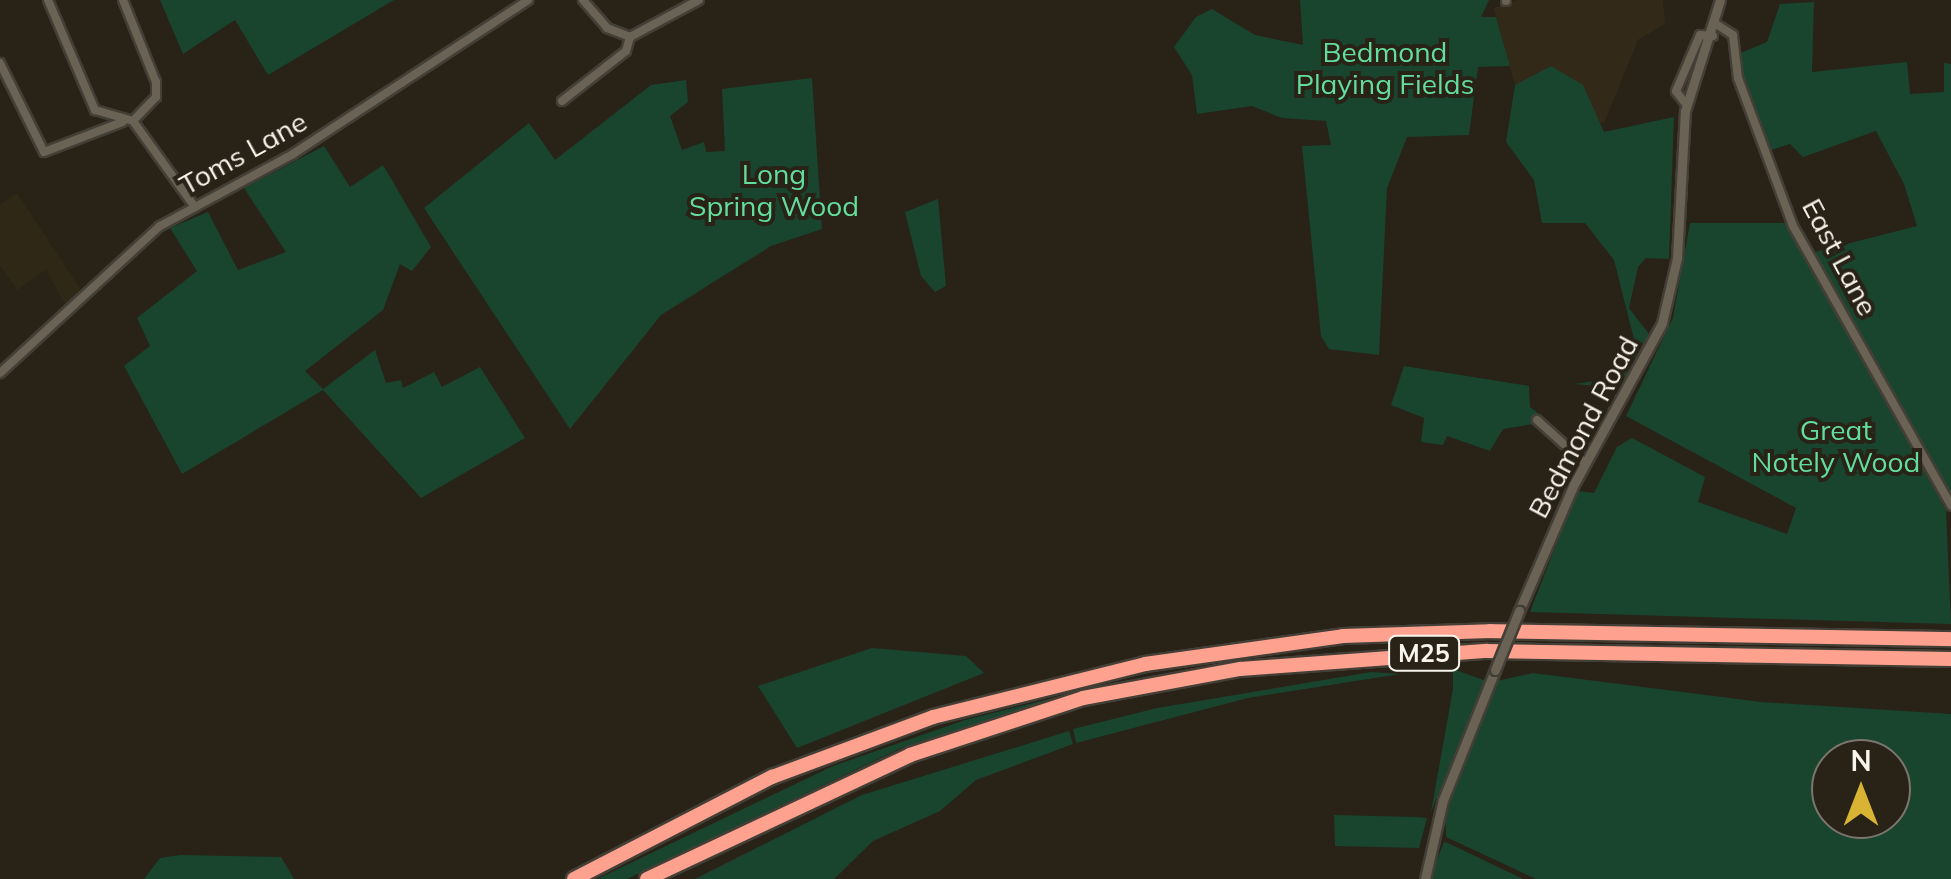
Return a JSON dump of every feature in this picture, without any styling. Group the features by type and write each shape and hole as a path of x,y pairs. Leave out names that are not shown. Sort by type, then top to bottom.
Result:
{"highway":[{"name":"M25","path":"574,879 790,770 933,717 1145,664 1343,636 1490,631 1951,639"},
{"name":"M25","path":"647,879 910,754 1083,698 1222,672 1487,651 1951,659"}],"street":[{"path":"48,0 98,112 97,134"},
{"path":"98,112 122,122 133,122 156,97 124,0"},
{"name":"Toms Lane","path":"0,372 134,246 194,206 307,145 527,0"},
{"path":"584,0 607,28 630,37"},
{"path":"562,101 626,51 630,37 699,0"},
{"name":"Bedmond Road","path":"1425,879 1444,806 1518,611 1585,462 1642,369 1668,304 1686,104 1716,24 1720,0"},
{"name":"East Lane","path":"1716,24 1733,35 1736,73 1793,226 1951,505"},
{"path":"0,64 40,150 54,154 122,122"},
{"path":"133,122 194,206"},
{"path":"1537,420 1585,462"}],"shaded area":[{"path":"1517,0 1663,0 1665,24 1638,40 1604,123 1528,134 1494,8"},
{"path":"17,193 81,290 65,304 46,270 17,290 0,265 0,205"}],"green space":[{"path":"160,0 394,0 268,75 235,20 183,54"},
{"name":"Bedmond Playing Fields","path":"1300,0 1489,0 1481,17 1496,17 1510,66 1478,67 1469,135 1407,137 1387,188 1379,355 1329,349 1321,336 1302,146 1331,145 1326,121 1282,118 1252,106 1197,114 1192,75 1174,47 1196,17 1212,9 1255,35 1303,45"},
{"path":"1814,2 1812,72 1907,62 1910,94 1944,92 1944,63 1951,64 1951,496 1811,253 1917,226 1904,184 1876,131 1803,157 1790,144 1768,151 1744,81 1738,54 1767,42 1780,4"},
{"path":"1551,66 1583,85 1604,132 1674,117 1669,259 1646,258 1638,267 1629,308 1649,334 1619,388 1574,384 1617,378 1634,339 1614,260 1585,223 1542,223 1534,180 1506,142 1515,85"},
{"name":"Long Spring Wood","path":"812,78 822,229 771,246 661,315 570,429 424,208 529,123 555,160 651,85 686,80 688,102 670,116 682,150 704,142 706,152 725,151 722,89"},
{"path":"324,146 350,187 383,165 431,247 412,271 400,264 383,310 305,371 323,389 375,350 386,383 401,380 403,388 434,372 442,387 480,367 525,438 421,498 323,390 182,474 124,366 150,346 137,318 197,271 170,228 208,212 238,270 286,252 244,188"},
{"path":"938,199 946,286 935,292 921,276 905,212"},
{"name":"Great Notely Wood","path":"1690,223 1785,223 1946,510 1951,624 1530,612 1577,491 1594,493 1617,447 1632,438 1705,477 1698,502 1787,534 1796,508 1626,416 1673,318"},
{"path":"1404,366 1529,386 1530,407 1539,414 1534,424 1503,429 1490,451 1447,436 1443,445 1421,442 1424,418 1391,405"},
{"path":"872,648 966,656 984,673 797,748 758,686"},
{"path":"1453,669 1486,681 1431,812 1453,689"},
{"path":"1371,672 1400,674 1248,698 1076,743 1073,729 1157,708"},
{"path":"1533,673 1761,702 1951,714 1951,879 1536,879 1446,837 1445,816 1497,681"},
{"path":"1105,685 901,748 627,879 597,879 833,766 965,720"},
{"path":"1069,731 1073,744 976,780 940,811 873,841 834,879 695,879 862,795"},
{"path":"1334,815 1427,818 1419,848 1335,846"},
{"path":"1444,842 1448,843 1523,879 1429,879"},
{"path":"281,857 294,879 144,879 160,858"}]}
